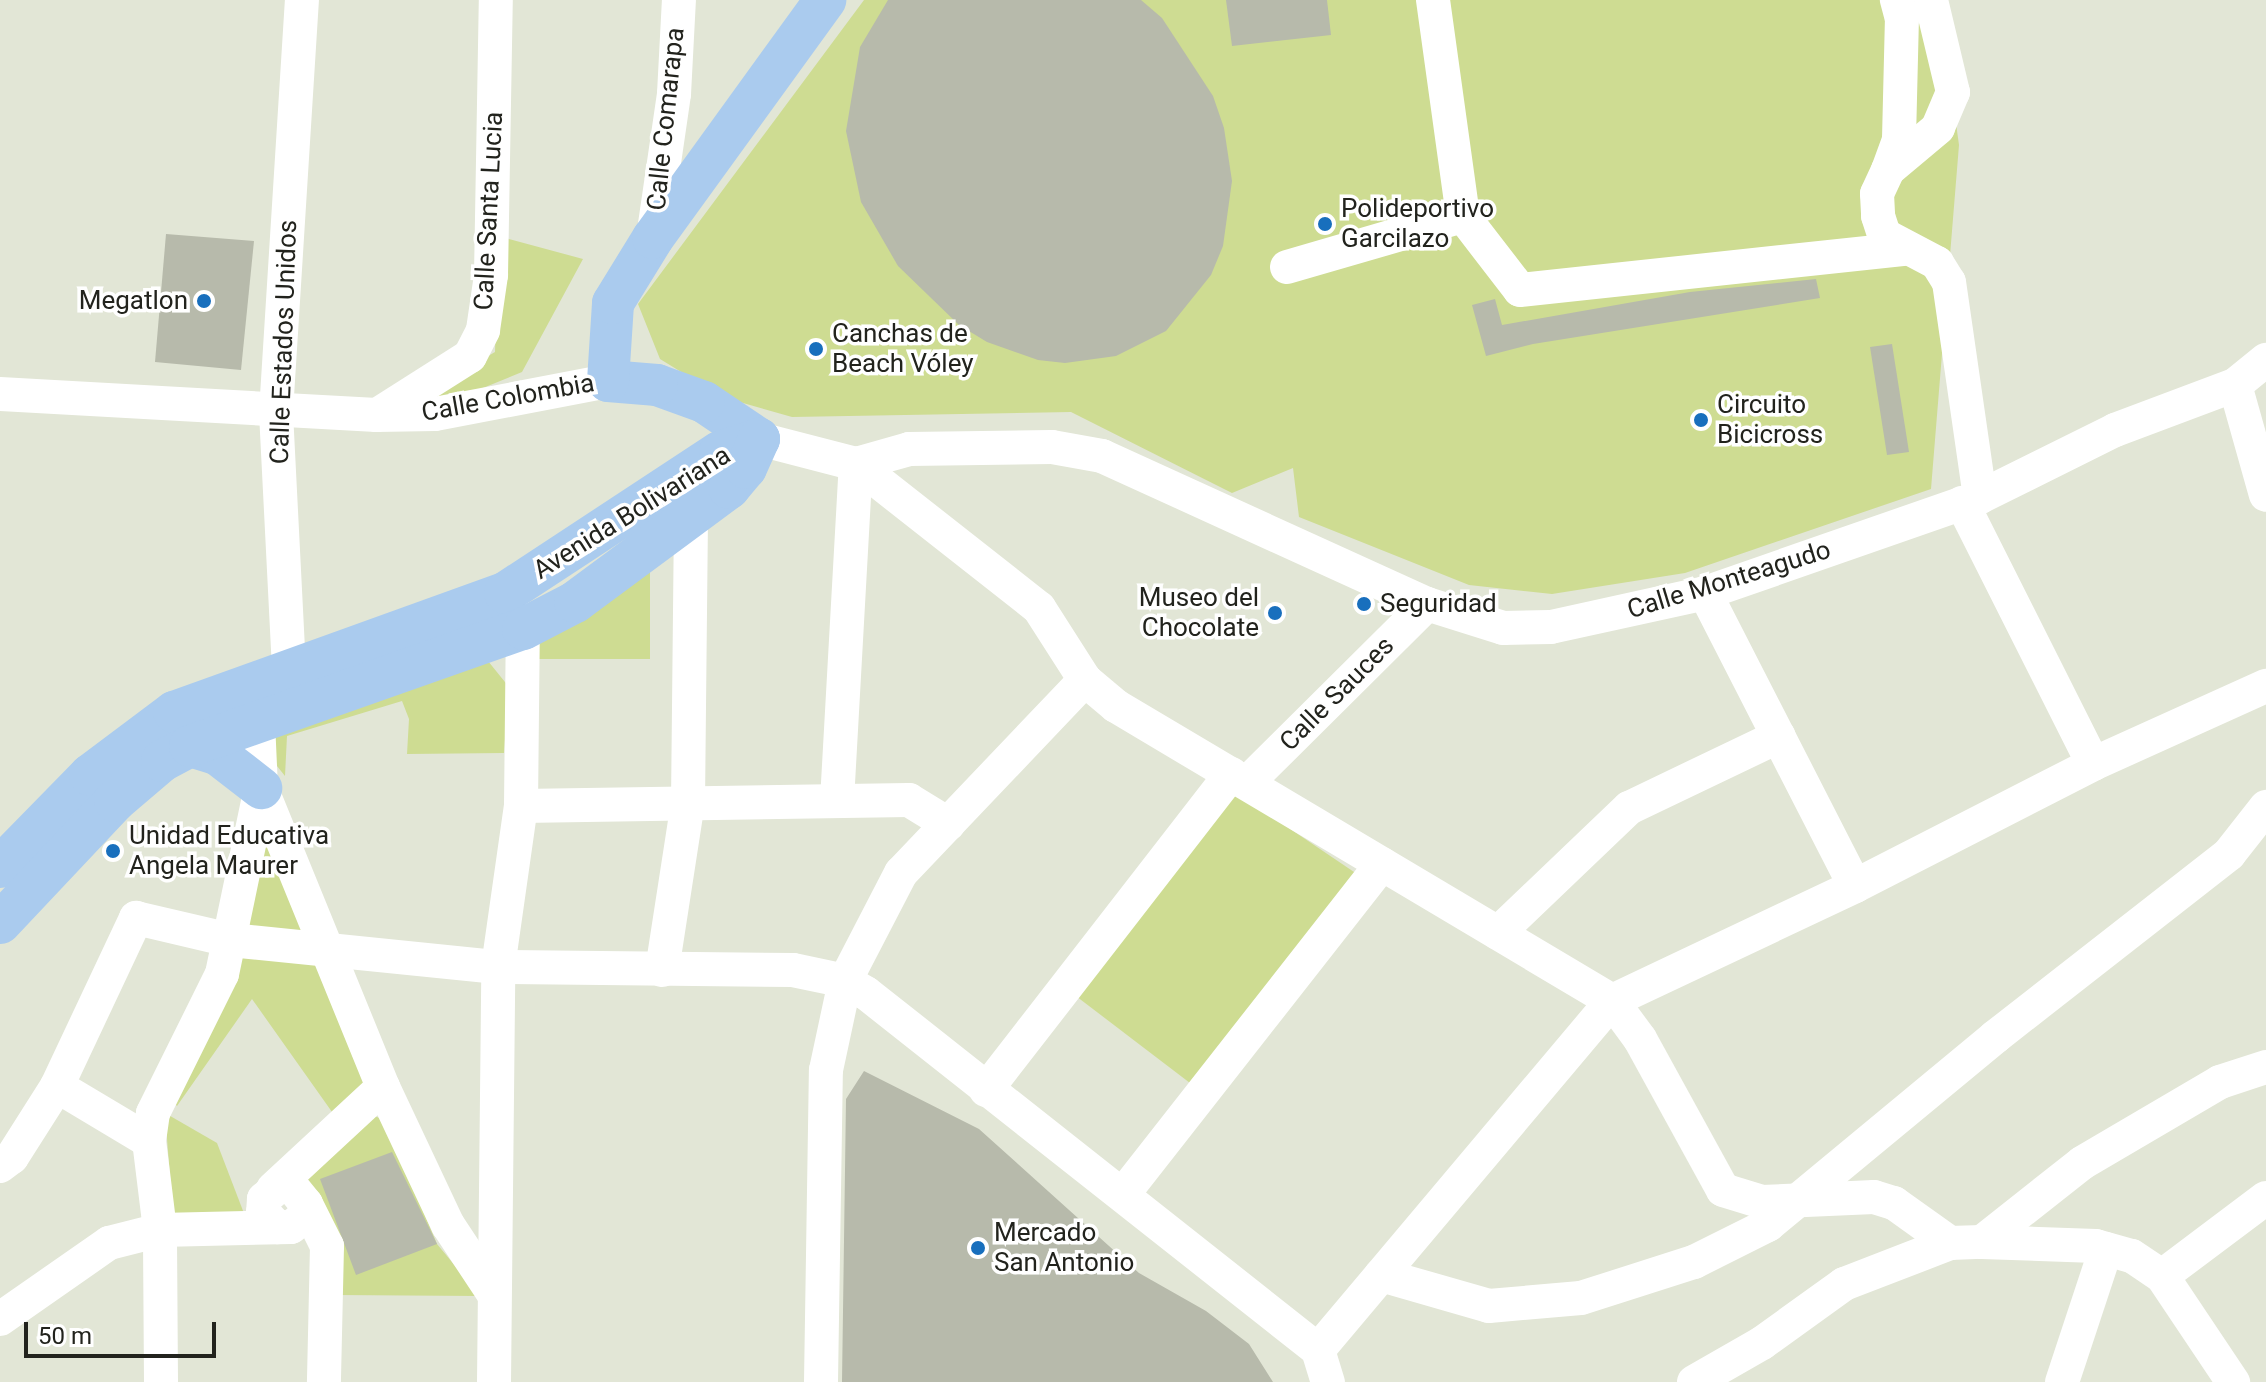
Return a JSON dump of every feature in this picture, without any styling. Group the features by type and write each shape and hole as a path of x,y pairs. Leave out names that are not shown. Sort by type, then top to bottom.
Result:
{"main road":[{"path":"608,381 613,303 653,238 825,0"},
{"name":"Calle Colombia","path":"608,381 657,385 704,402 759,439"},
{"name":"Avenida Bolivariana","path":"0,867 129,742 174,712 505,593 679,504 729,488 746,468 759,439"},
{"name":"Avenida Bolivariana","path":"0,923 140,777 190,746 523,629 575,602 679,504"},
{"path":"190,746 217,754 261,788"}],"street":[{"name":"Calle Estados Unidos","path":"289,669 276,412 302,0"},
{"name":"Calle Santa Lucia","path":"376,415 470,356 483,330 491,275 496,0"},
{"name":"Calle Comarapa","path":"653,238 674,94 679,0"},
{"path":"1433,0 1463,216 1520,290 1905,249"},
{"path":"1897,0 1902,19 1899,139 1877,194 1878,216 1884,235 1905,249 1937,263 1949,282 1971,500 2093,764"},
{"path":"1888,170 1938,128 1953,92 1931,0"},
{"path":"1287,267 1463,216"},
{"name":"Calle Monteagudo","path":"856,464 909,449 1052,447 1102,456 1427,604 1503,628 1551,627 1705,593 1971,500 2115,430 2235,385 2266,360"},
{"name":"Calle Colombia","path":"0,394 276,412 435,414 608,381"},
{"path":"2235,385 2266,495"},
{"name":"Calle Colombia","path":"759,439 856,464"},
{"path":"856,464 1039,608 1085,680 1116,706 1612,1001 1640,1039 1723,1190 1762,1202 1874,1197 1894,1203 1966,1242 2106,1249 2132,1256 2162,1276 2233,1382"},
{"path":"837,801 856,464"},
{"path":"662,970 688,803 679,504"},
{"path":"494,1382 498,967 521,806 523,629 505,593"},
{"path":"1705,593 1855,886"},
{"name":"Calle Sauces","path":"986,1090 1239,779 1427,604"},
{"path":"161,1382 160,1230 149,1141 153,1113 222,974 261,788 258,723 289,669"},
{"path":"821,1382 826,1070 845,981 901,873 1085,680"},
{"path":"1318,1350 1612,1001 1855,886 2093,764 2266,686"},
{"path":"1498,933 1629,808 1779,736"},
{"path":"261,788 383,1087 448,1225 493,1293"},
{"path":"521,806 909,800 948,824"},
{"path":"1381,1275 1489,1306 1581,1298 1694,1262 1768,1225 1995,1037 2229,854 2266,807"},
{"path":"1124,1193 1382,864"},
{"path":"0,1166 12,1157 57,1086 136,918 230,940 326,953 498,967 793,970 845,981 1124,1193 1318,1350 1328,1382"},
{"path":"1694,1382 1762,1343 1844,1284 1966,1242 2082,1163 2220,1082 2266,1067"},
{"path":"57,1086 149,1141"},
{"path":"0,1319 109,1243 160,1230 234,1229 290,1204 383,1087"},
{"path":"2162,1276 2266,1198"},
{"path":"290,1204 327,1246 324,1382"},
{"path":"2062,1382 2106,1249"}],"green space":[{"name":"Polideportivo Garcilazo","path":"864,0 1939,0 1959,145 1931,489 1685,573 1552,594 1469,585 1299,517 1293,468 1232,493 1071,412 792,417 722,397 660,359 638,304"},
{"path":"498,236 583,259 522,372 451,401 414,399 495,352"},
{"path":"650,567 650,659 531,659 528,633"},
{"path":"488,661 509,687 504,753 407,754 409,719 402,701 287,736 285,776 273,761 275,729"},
{"path":"1222,783 1357,874 1190,1083 1068,990"},
{"path":"271,842 302,931 284,940 248,924 263,845"},
{"path":"254,952 316,965 366,1079 337,1119 252,999 177,1106 167,1096 236,959"},
{"path":"165,1113 217,1143 245,1216 173,1215"},
{"path":"369,1114 385,1120 437,1244 480,1296 335,1295 305,1176"}],"building":[{"path":"888,0 1141,0 1162,18 1213,96 1224,128 1232,181 1223,246 1211,275 1166,331 1116,356 1065,363 1038,360 987,342 959,325 898,266 861,202 846,131 860,47"},
{"path":"1226,0 1327,0 1331,35 1232,46"},
{"name":"Megatlon","path":"166,234 254,241 241,370 155,362"},
{"path":"1816,279 1820,298 1533,344 1486,356 1472,305 1495,299 1502,325 1690,292"},
{"path":"1892,344 1909,452 1887,455 1870,347"},
{"name":"Mercado San Antonio","path":"864,1071 979,1129 1139,1273 1206,1311 1249,1344 1273,1382 842,1382 846,1099"},
{"path":"392,1152 437,1244 356,1275 320,1179"}],"place":[{"name":"Polideportivo Garcilazo","path":"1325,224"},
{"name":"Megatlon","path":"204,301"},
{"name":"Canchas de Beach Vóley","path":"816,349"},
{"name":"Circuito Bicicross","path":"1701,420"},
{"name":"Seguridad","path":"1364,604"},
{"name":"Museo del Chocolate","path":"1275,613"},
{"name":"Unidad Educativa Angela Maurer","path":"113,851"},
{"name":"Mercado San Antonio","path":"978,1248"}]}
